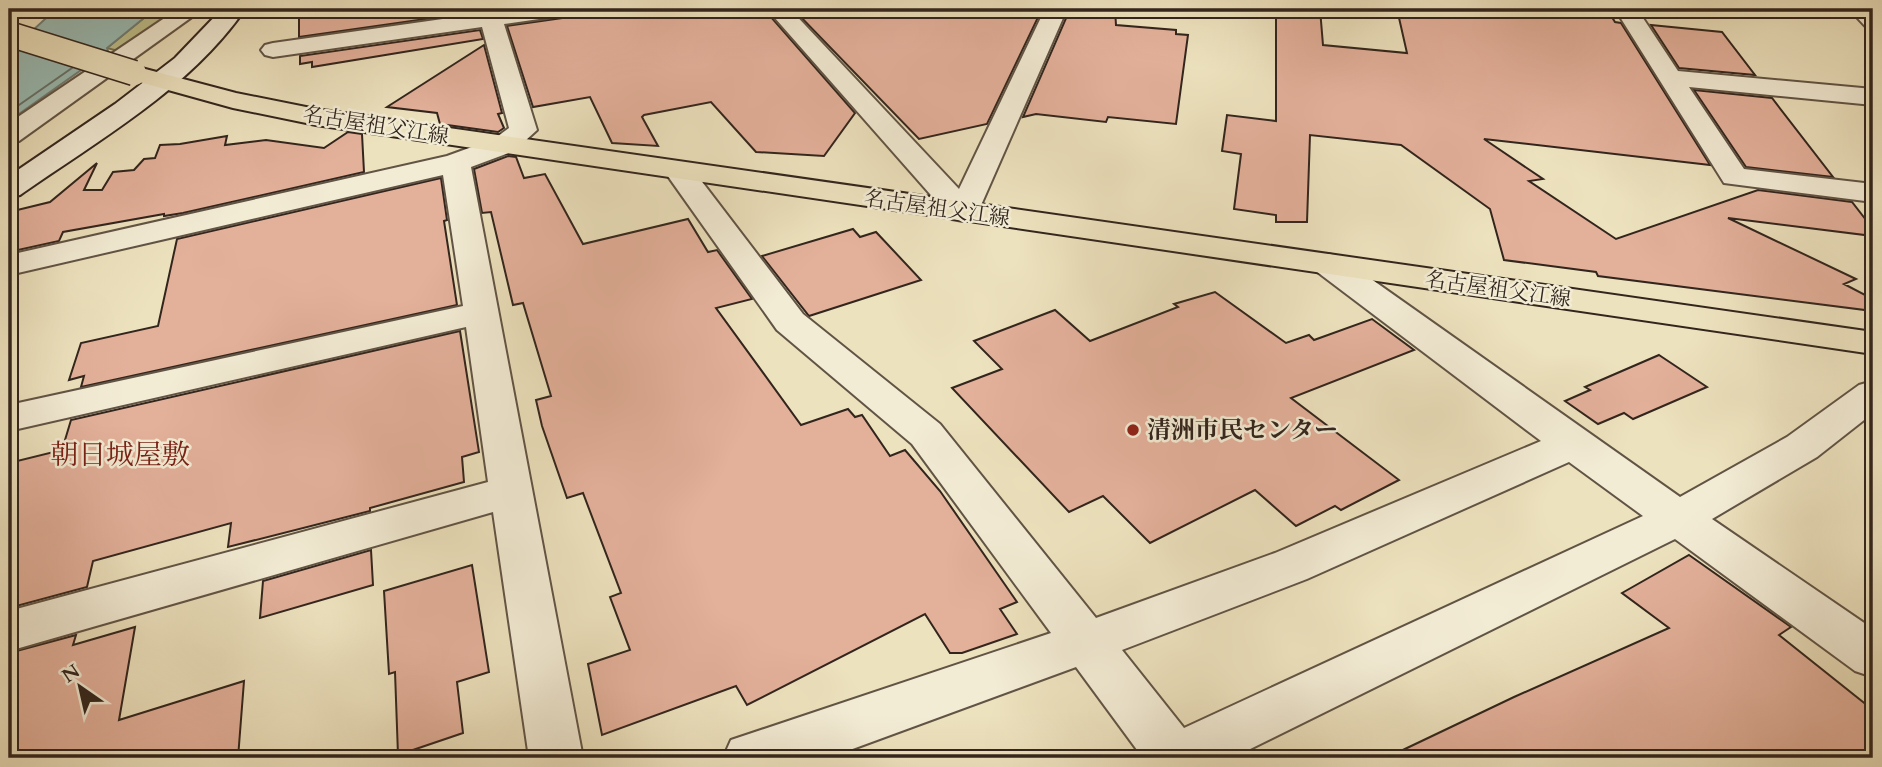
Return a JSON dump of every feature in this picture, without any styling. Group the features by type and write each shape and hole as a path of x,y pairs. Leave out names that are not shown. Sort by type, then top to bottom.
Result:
{"main road":[{"name":"名古屋祖父江線","path":"9,34 233,100 316,117 680,172 1873,343"}],"street":[{"path":"9,135 192,9"},
{"path":"9,190 148,77 184,63 234,9"},
{"path":"273,50 490,14 560,9"},
{"path":"778,9 963,212 1056,9"},
{"path":"1626,9 1734,177 1873,193"},
{"path":"1860,9 1873,21"},
{"path":"9,265 456,163 504,145 523,130 490,14"},
{"path":"1670,78 1873,97"},
{"path":"456,163 556,758"},
{"path":"680,172 790,322 926,434 1084,643 1176,758 1679,518 1802,447 1873,394"},
{"path":"1328,264 1573,444 1873,656"},
{"path":"9,418 481,313"},
{"path":"750,758 808,741 1291,566 1573,444"},
{"path":"9,631 511,491"}],"green space":[{"path":"155,9 183,9 122,52 107,48"}],"water":[{"path":"56,9 155,9 107,48 108,51 9,121 9,45 31,32"}],"building":[{"path":"353,9 475,9 475,12 299,37 299,17"},
{"path":"574,9 764,9 855,113 824,156 756,152 711,102 644,115 642,117 658,146 612,143 590,97 533,107 507,26 569,17"},
{"path":"793,9 1042,9 987,124 919,139"},
{"path":"1070,9 1115,9 1116,25 1176,30 1176,34 1188,35 1176,124 1108,117 1106,122 1036,114 1023,117"},
{"path":"1276,9 1320,9 1323,45 1407,53 1397,9 1607,9 1615,22 1621,23 1710,165 1484,139 1543,179 1529,181 1616,239 1758,190 1852,202 1873,229 1873,236 1728,218 1856,279 1844,284 1873,299 1873,311 1598,276 1596,272 1504,260 1490,209 1401,145 1310,135 1307,222 1276,222 1276,215 1234,209 1241,154 1222,151 1227,115 1276,121"},
{"path":"1651,25 1722,32 1755,75 1679,68"},
{"path":"480,30 483,39 312,67 312,62 300,64 300,56"},
{"path":"484,45 502,113 498,114 504,128 498,132 440,124 437,113 387,107"},
{"path":"1694,90 1772,98 1833,177 1746,167"},
{"path":"348,132 362,134 364,172 183,213 63,232 59,241 9,252 9,212 50,202 97,163 84,190 102,190 113,172 134,170 144,159 155,158 160,145 227,136 225,145 266,140 324,148"},
{"path":"508,156 516,157 524,178 545,174 583,244 688,219 708,252 717,250 752,299 716,308 801,425 848,409 855,417 862,415 890,456 905,450 940,491 1017,602 1000,609 1017,634 962,653 950,653 925,614 747,705 736,686 602,735 588,664 630,650 610,597 621,593 583,493 567,498 542,426 536,400 551,396 523,303 513,305 491,212 482,213 474,169"},
{"path":"441,178 447,220 444,221 457,305 81,387 84,376 69,380 81,343 158,326 177,239"},
{"path":"853,229 860,237 876,232 921,280 809,316 762,256"},
{"name":"清洲市民センター","path":"1215,292 1286,343 1309,335 1314,340 1372,319 1414,350 1291,398 1399,480 1341,510 1335,506 1296,526 1255,490 1150,543 1103,496 1069,512 952,388 1002,369 974,341 1055,310 1090,341 1178,307 1174,304"},
{"path":"460,331 479,452 462,457 464,482 370,508 370,511 228,547 231,523 93,561 87,587 9,608 9,463 62,450 71,420"},
{"path":"1659,355 1707,387 1633,419 1624,413 1598,424 1565,401 1590,390 1585,387"},
{"path":"371,550 373,585 260,618 263,581"},
{"path":"1689,555 1791,627 1779,635 1873,710 1873,758 1386,758 1669,628 1622,593"},
{"path":"472,565 489,672 457,682 463,733 398,755 395,672 389,674 384,591"},
{"path":"135,627 119,720 244,681 238,758 9,758 9,653 76,635 73,645"}],"place":[{"name":"清洲市民センター","path":"1133,430"}],"district":[{"name":"朝日城屋敷","path":"120,454"}]}
